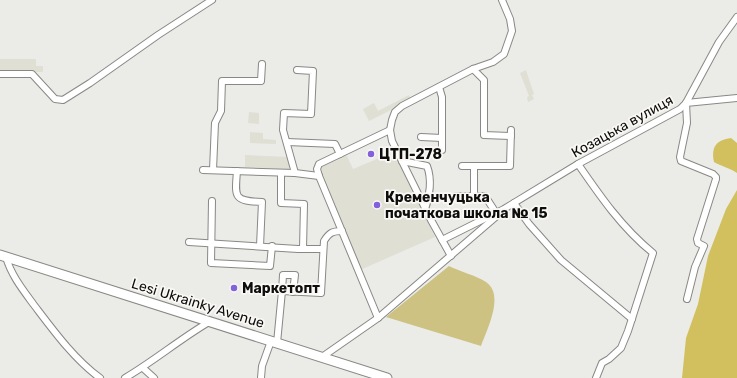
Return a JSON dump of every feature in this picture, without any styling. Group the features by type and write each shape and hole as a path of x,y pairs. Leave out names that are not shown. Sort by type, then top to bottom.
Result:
{"street":[{"path":"0,74 32,74 55,99 63,100 212,0"},
{"path":"450,256 392,141 390,130 395,112 402,106 473,69 493,62 504,54 512,31 510,19 502,0"},
{"name":"Козацька вулиця","path":"442,240 504,209 578,164 680,109 686,103 719,42 737,16"},
{"path":"213,170 215,123 221,111 222,81 261,81 262,64"},
{"path":"462,166 510,166 511,133 484,135 484,80 473,69"},
{"path":"294,173 283,130 284,113 311,114 313,71 297,70"},
{"path":"439,87 442,97 442,150"},
{"path":"687,299 695,267 704,246 697,242 697,239 716,176 681,160 680,157 687,122 686,103 737,98"},
{"path":"378,318 317,169 319,164 390,130"},
{"path":"421,137 442,138"},
{"path":"286,142 335,144 340,154"},
{"path":"402,162 427,166 429,172 429,188 428,202 425,208"},
{"path":"578,164 618,219 637,240 653,253 621,348 610,359 602,363 596,378"},
{"path":"474,166 474,196"},
{"path":"203,170 237,170 319,176"},
{"path":"237,170 236,191 238,197 245,201 262,202 260,246"},
{"path":"282,173 281,203 304,204 303,248"},
{"path":"456,196 485,196 496,213"},
{"path":"212,201 211,264 270,266 272,246"},
{"path":"514,203 529,224 561,260 632,319"},
{"name":"Козацька вулиця","path":"322,357 378,318 504,209"},
{"path":"282,291 321,293 324,241 333,231 342,231"},
{"path":"189,242 323,249"},
{"path":"3,256 22,289 49,325 90,371 100,378"},
{"name":"Lesi Ukrainky Avenue","path":"3,256 387,378"},
{"path":"261,378 262,366 274,342 283,275 295,275 294,292"},
{"path":"125,378 143,368 209,322"},
{"path":"143,368 154,378"}],"shaded area":[{"path":"0,59 36,59 36,66 43,66 43,72 0,72"},
{"path":"526,70 534,94 532,95 534,99 528,102 527,97 529,96 520,73"},
{"path":"409,95 411,100 369,121 363,109 374,103 378,111"},
{"path":"249,112 259,113 259,124 248,123"},
{"path":"250,132 263,133 263,139 276,140 276,144 250,143"},
{"path":"731,138 737,143 737,173 714,162 713,157 714,148 716,145 722,140"},
{"name":"Кременчуцька початкова школа № 15","path":"344,154 347,156 353,169 384,156 396,158 435,237 360,270 321,173 323,163"},
{"path":"245,155 289,157 289,169 245,167"},
{"path":"737,190 737,378 682,378 686,338 698,304 708,256 726,209"},
{"path":"449,266 486,282 494,295 493,312 481,346 386,317"}],"place":[{"name":"ЦТП-278","path":"371,154"},
{"name":"Кременчуцька початкова школа № 15","path":"377,205"},
{"name":"Маркетопт","path":"234,288"}]}
